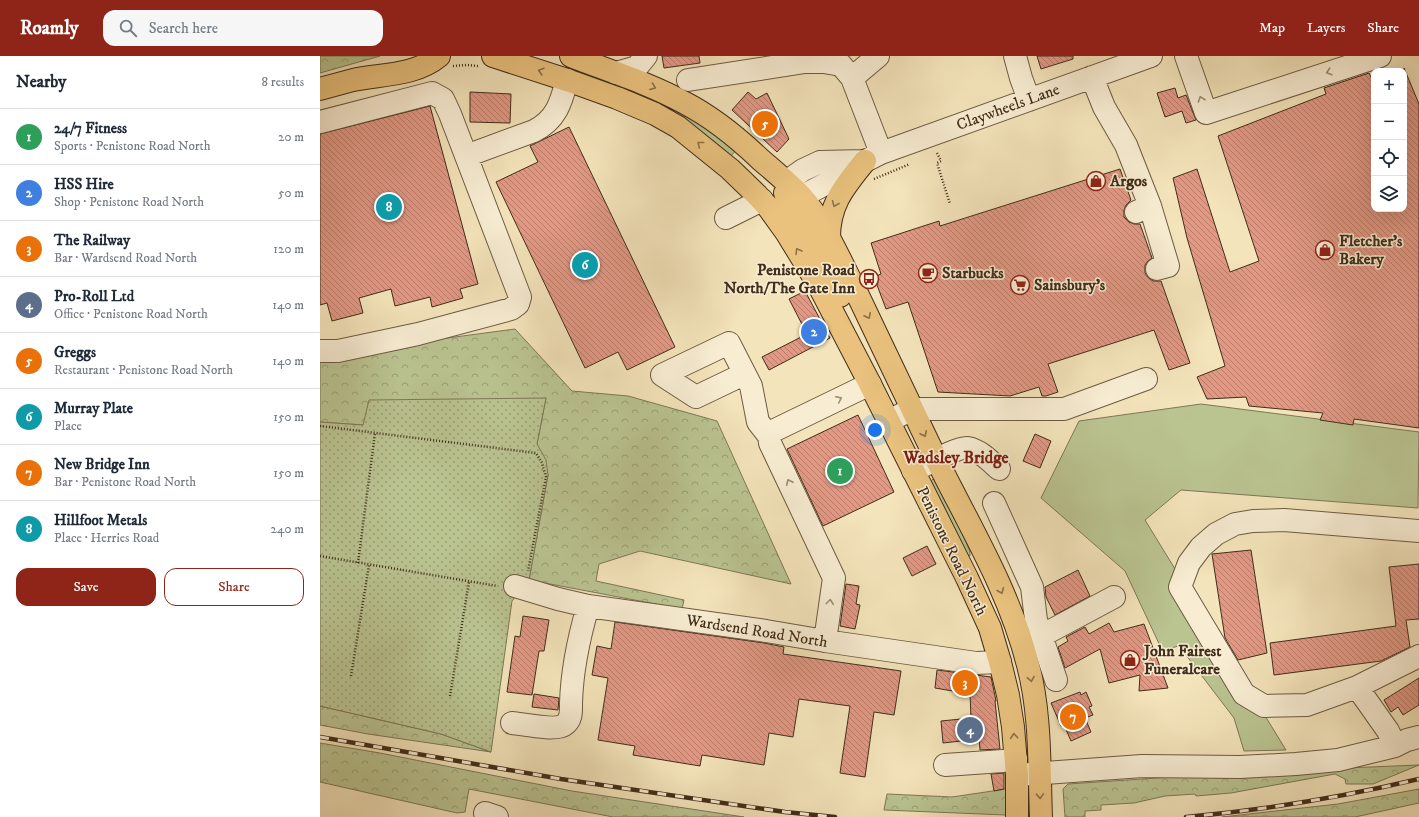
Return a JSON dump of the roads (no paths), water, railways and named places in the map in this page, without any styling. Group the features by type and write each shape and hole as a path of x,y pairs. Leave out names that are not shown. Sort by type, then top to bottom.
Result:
{"main road":[{"path":"380,76 403,56"},
{"name":"Penistone Road North","path":"571,56 662,90 716,122 743,142 817,218 874,328 936,460 986,555 1013,619 1031,639 1029,666 1038,730 1041,817"},
{"path":"320,89 352,81 408,72 422,66 446,61"},
{"name":"Penistone Road North","path":"488,61 567,80 655,114 678,127 730,169 765,203 790,237 818,284 870,384 967,578 990,628 1008,695 1013,727 1016,767 1017,817"},
{"path":"830,241 830,220 836,201 843,189 873,157"},
{"path":"765,203 779,206 792,194 810,235 849,313 857,359"},
{"path":"1000,662 1012,658 1017,651 1031,639"}],"street":[{"path":"616,73 637,67 646,56"},
{"path":"852,78 878,56"},
{"path":"1015,56 1029,100"},
{"name":"Claywheels Lane","path":"792,194 844,174 873,157 1150,56"},
{"path":"1186,56 1206,113 1380,56"},
{"path":"688,80 748,64 824,62 841,65 852,78 873,157"},
{"path":"1092,78 1104,107 1126,145 1143,209 1168,266 1157,270"},
{"path":"466,156 534,132 544,126 558,107 567,80"},
{"path":"320,122 432,93 443,99 520,297 518,304 511,310 418,334 338,351 320,351"},
{"path":"726,218 765,203"},
{"path":"744,374 750,386 758,422 769,436 770,443 834,578 825,641"},
{"path":"888,421 912,409 1064,409 1146,379"},
{"path":"769,436 773,431 870,384"},
{"path":"914,471 956,450 968,448 981,454 999,469"},
{"path":"994,503 1032,587 1036,620 1031,639 1056,680"},
{"path":"1419,531 1284,520 1253,521 1235,524 1216,534 1201,547 1189,563 1180,587 1244,694 1264,706 1307,705 1357,687 1419,656"},
{"name":"Wardsend Road North","path":"520,587 558,599 588,606 976,663 1000,662"},
{"path":"1031,639 1114,597"},
{"path":"512,723 555,727 564,726 569,721 571,714 572,684 578,638 588,606"},
{"path":"1357,687 1388,731 1395,746"},
{"path":"945,765 1003,761 1016,767 1039,774 1142,766 1233,767 1296,764 1338,760 1395,746 1407,740 1419,737"}],"railway":[{"path":"320,737 561,779 785,812 835,817"},
{"path":"1186,817 1245,811 1303,802 1362,792 1419,779"}],"place":[{"name":"Greggs","path":"765,124"},
{"name":"Argos","path":"1096,181"},
{"name":"Hillfoot Metals","path":"389,207"},
{"name":"Fletcher's Bakery","path":"1325,250"},
{"name":"Murray Plate","path":"585,265"},
{"name":"Starbucks","path":"928,273"},
{"name":"Penistone Road North/The Gate Inn","path":"869,279"},
{"name":"Sainsbury's","path":"1020,285"},
{"name":"HSS Hire","path":"814,332"},
{"name":"24/7 Fitness","path":"840,471"},
{"name":"John Fairest Funeralcare","path":"1130,660"},
{"name":"The Railway","path":"965,683"},
{"name":"New Bridge Inn","path":"1073,717"},
{"name":"Pro-Roll Ltd","path":"970,730"}],"district":[{"name":"Wadsley Bridge","path":"956,458"}]}
